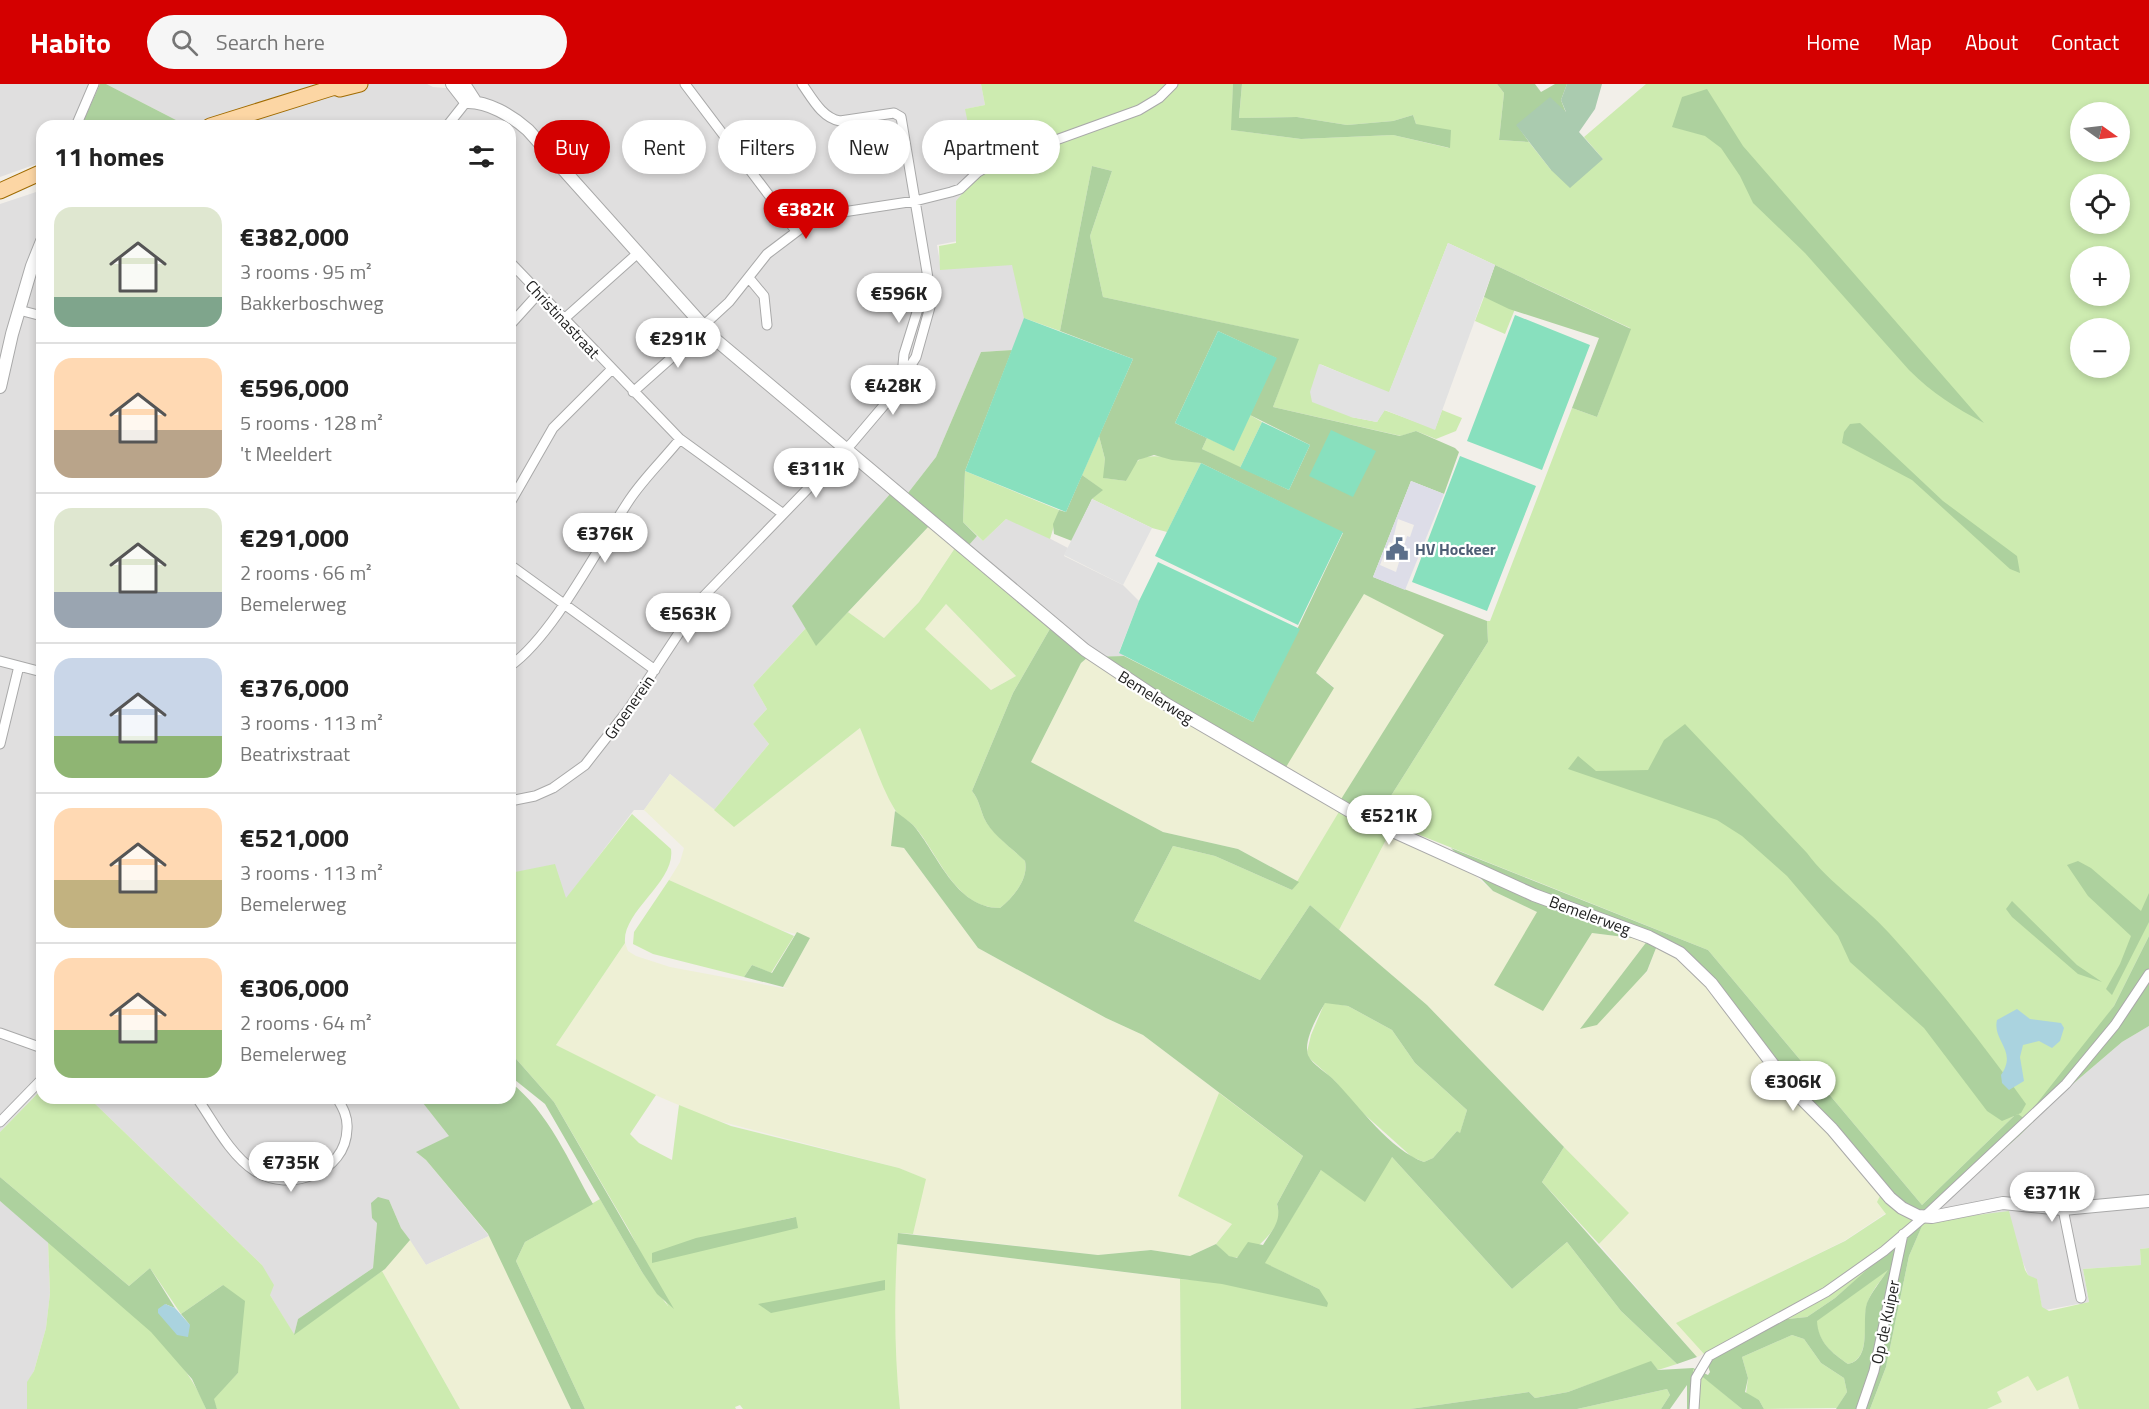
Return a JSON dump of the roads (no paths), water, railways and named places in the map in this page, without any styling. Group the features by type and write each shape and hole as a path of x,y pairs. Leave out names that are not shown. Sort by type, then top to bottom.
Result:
{"main road":[{"path":"226,120 337,86 340,89 360,84"},
{"path":"16,185 20,180 36,174"},
{"path":"0,191 16,185 36,182"}],"street":[{"path":"79,120 94,84"},
{"name":"Bemelerweg","path":"452,84 471,100 514,120"},
{"path":"453,120 471,100 464,84"},
{"path":"685,84 796,231"},
{"path":"802,84 826,115 836,120 898,114 915,201"},
{"path":"633,392 729,302 767,254 820,216 915,201 960,189 978,172 995,162 1138,110 1158,98 1173,84"},
{"name":"Bemelerweg","path":"516,121 528,130 704,327 743,364 1085,650 1166,704 1353,813 1534,895 1649,937 1680,953 1720,995 1782,1078 1844,1143 1890,1198 1912,1214 1924,1217"},
{"name":"Groenerein","path":"516,800 535,796 553,788 585,765 607,740 702,598 845,450 891,397 902,378 904,354 928,278 915,201"},
{"path":"564,320 638,253"},
{"path":"0,387 19,310 36,259"},
{"name":"Christinastraat","path":"516,268 680,440 782,513"},
{"path":"749,278 764,296 767,325"},
{"path":"516,319 540,293"},
{"path":"19,310 36,314"},
{"path":"516,493 554,428 611,370"},
{"path":"516,660 563,605 632,496 680,440"},
{"path":"516,570 655,670"},
{"path":"0,661 36,670"},
{"path":"0,744 19,666"},
{"path":"1694,1409 1694,1386 1702,1364 1717,1350 1808,1303 1884,1251 1924,1217 2066,1084 2115,1025 2149,974"},
{"path":"0,1033 36,1046"},
{"path":"0,1122 36,1085"},
{"path":"200,1104 238,1156 255,1171 285,1179 303,1179 318,1174 341,1149 348,1131 346,1116 340,1104"},
{"path":"1924,1217 2003,1203 2063,1209 2149,1201"},
{"path":"2063,1209 2081,1298"},
{"name":"Op de Kuiper","path":"1861,1409 1874,1371 1903,1234"}],"water":[{"path":"2017,1009 2030,1019 2061,1023 2064,1028 2060,1041 2052,1048 2039,1041 2023,1045 2020,1057 2024,1081 2009,1090 2002,1083 2001,1075 2007,1059 1996,1027 1997,1020"},
{"path":"165,1304 175,1308 190,1325 188,1337 177,1335 158,1313 158,1309"}],"place":[{"name":"HV Hockeer","path":"1397,549"}]}
